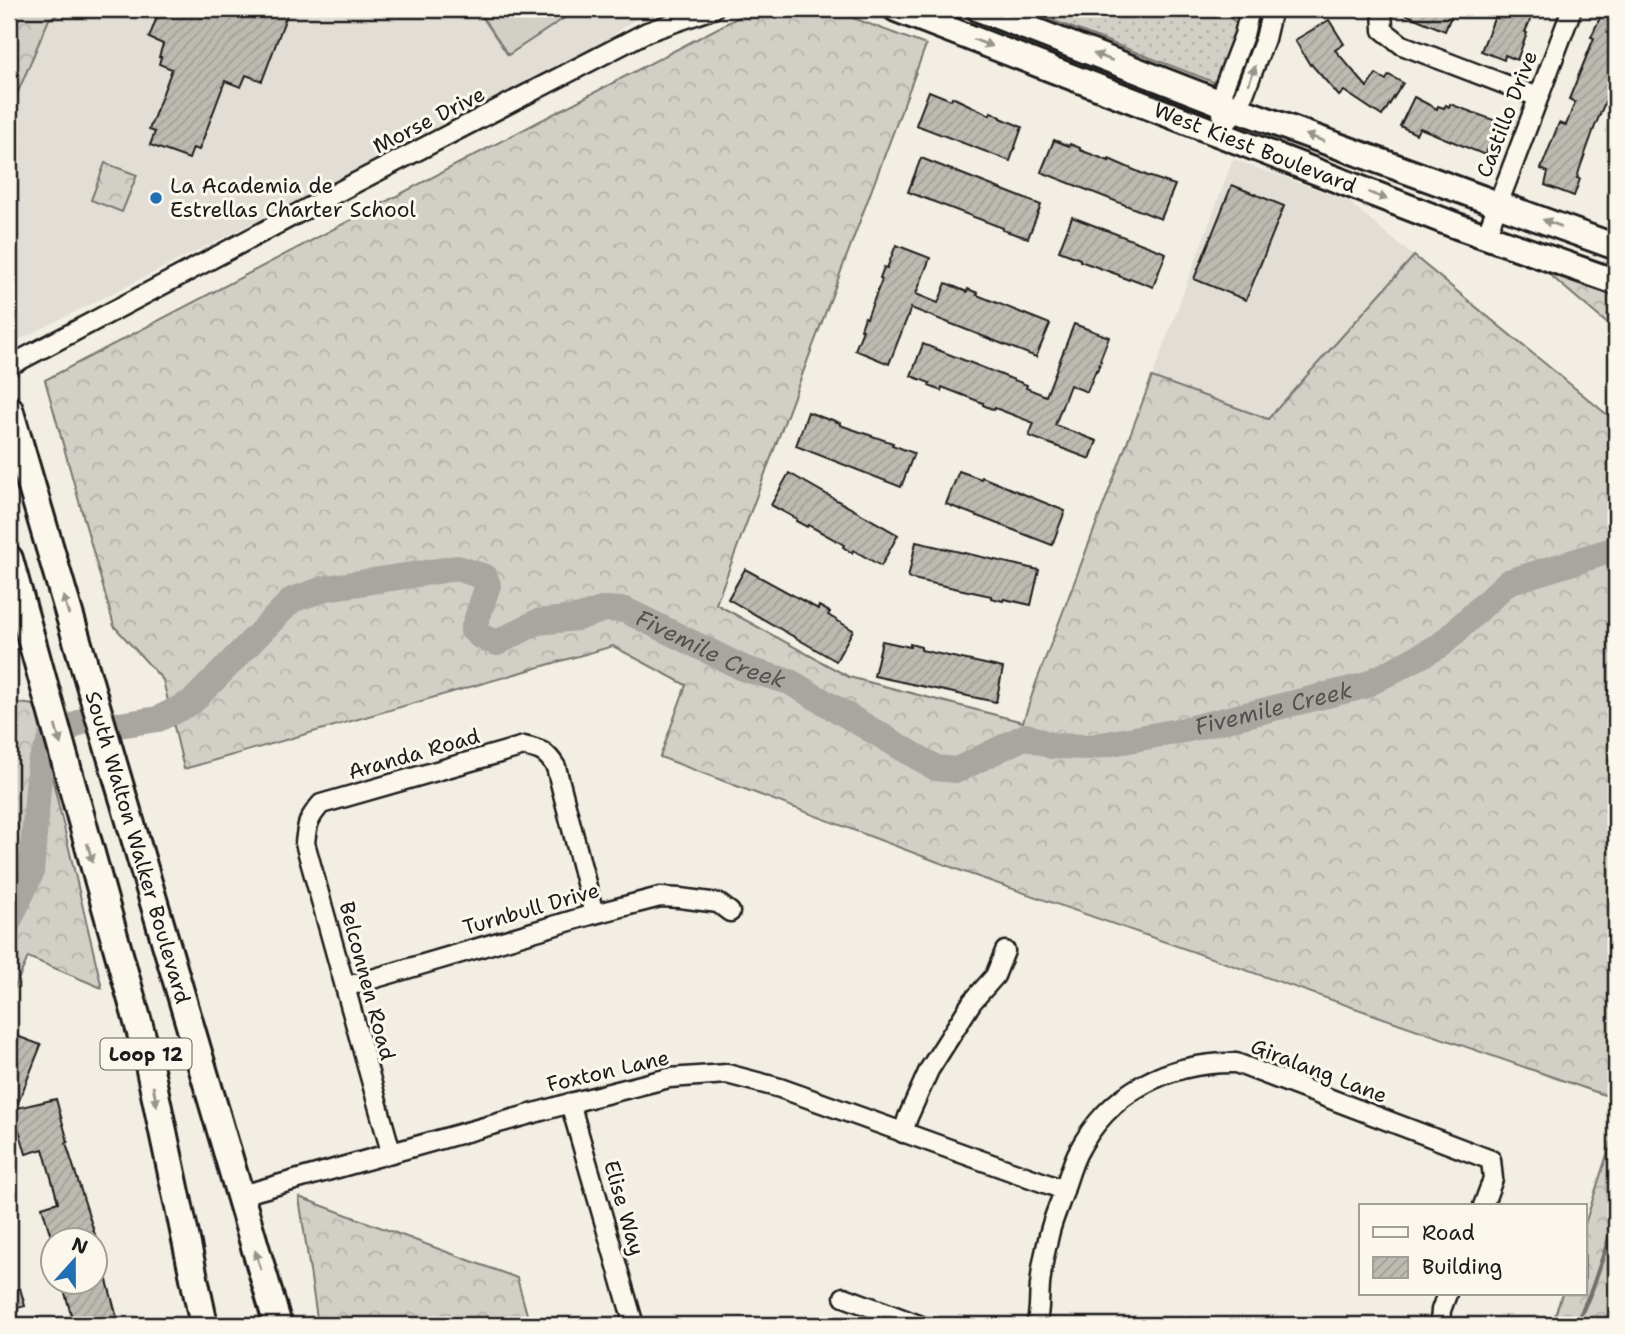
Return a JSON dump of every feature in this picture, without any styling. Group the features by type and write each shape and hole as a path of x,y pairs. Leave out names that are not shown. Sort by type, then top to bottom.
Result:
{"main road":[{"name":"West Kiest Boulevard","path":"897,9 1486,236 1616,282"},
{"name":"West Kiest Boulevard","path":"979,9 1229,106 1616,247"},
{"name":"South Walton Walker Boulevard","path":"9,409 278,1325"},
{"name":"Loop 12","path":"9,559 146,1051 204,1325"}],"street":[{"name":"Morse Drive","path":"647,32 674,9"},
{"name":"Morse Drive","path":"9,366 647,32 713,9"},
{"path":"1220,135 1229,106 1224,87 1244,35 1250,9"},
{"path":"1229,106 1244,94 1265,38 1272,9"},
{"path":"1382,9 1383,30 1402,45 1538,97"},
{"name":"Castillo Drive","path":"1486,236 1572,9"},
{"name":"Aranda Road","path":"307,822 321,804 524,746 541,750 555,767 594,914"},
{"name":"Belconnen Road","path":"307,822 305,843 391,1152"},
{"name":"Turnbull Drive","path":"345,987 660,897 718,903 730,912"},
{"path":"904,1132 929,1070 972,1002 995,976 1005,951"},
{"name":"Giralang Lane","path":"1036,1325 1039,1315 1040,1278 1049,1233 1084,1140 1120,1099 1135,1088 1166,1073 1200,1064 1236,1063 1491,1160 1493,1179 1484,1204"},
{"name":"Foxton Lane","path":"238,1196 669,1078 727,1074 780,1088 1064,1190"},
{"name":"Elise Way","path":"570,1103 634,1325"},
{"path":"1440,1325 1441,1310 1446,1296"},
{"path":"844,1297 919,1325"}],"shaded area":[{"name":"La Academia de Estrellas Charter School","path":"9,9 642,9 635,19 588,55 13,343 9,341"},
{"path":"1233,159 1347,200 1413,256 1268,419 1152,377"}],"green space":[{"path":"9,9 68,9 49,19 9,113"},
{"path":"477,9 578,9 508,55"},
{"path":"754,9 829,9 926,45 716,604 849,677 1023,722 1152,377 1268,419 1414,256 1616,422 1616,1099 967,873 660,757 686,685 613,646 184,769 163,680 114,626 45,380"},
{"path":"1023,9 1219,9 1238,24 1216,83"},
{"path":"105,163 137,175 122,212 91,200"},
{"path":"1537,264 1616,293 1616,331"},
{"path":"9,702 35,705 102,988 28,957 9,1001"},
{"path":"1616,1126 1616,1325 1552,1325 1561,1296 1586,1296 1586,1221"},
{"path":"299,1197 517,1278 530,1325 318,1325"}],"building":[{"name":"La Academia de Estrellas Charter School","path":"160,9 289,9 262,81 246,75 241,87 225,81 199,150 193,148 189,159 150,145 155,132 149,130 172,69 159,64 163,44 149,38"},
{"path":"1393,9 1454,9 1445,31"},
{"path":"1498,9 1535,9 1517,60 1505,55 1504,60 1481,51"},
{"path":"1604,9 1616,9 1616,76 1580,168 1577,178 1580,179 1574,196 1545,185 1548,172 1541,169 1559,123 1566,125 1575,102 1569,99"},
{"path":"1329,20 1344,44 1335,50 1367,87 1376,74 1386,80 1389,75 1403,83 1382,116 1344,91 1339,96 1310,65 1295,40"},
{"path":"929,91 951,100 952,97 990,115 991,112 1022,127 1010,161 916,125"},
{"path":"1414,97 1437,109 1438,106 1449,107 1450,104 1499,122 1485,155 1420,128 1416,134 1400,126"},
{"path":"1054,140 1175,185 1161,219 1041,172"},
{"path":"921,158 1041,205 1028,238 908,192"},
{"path":"1232,185 1284,206 1246,300 1194,279"},
{"path":"1072,217 1166,253 1153,287 1059,251"},
{"path":"896,245 930,258 916,294 938,303 946,283 967,292 968,289 1050,324 1036,357 911,308 889,364 855,350 884,267 887,268"},
{"path":"1074,324 1109,337 1087,392 1070,385 1055,425 1097,441 1090,459 1029,436 1034,423 995,408 994,410 942,387 941,391 929,386 930,383 911,376 923,344 1027,385 1026,388 1046,396"},
{"path":"808,412 914,453 901,487 796,446"},
{"path":"959,471 981,479 982,477 1065,511 1052,545 946,504"},
{"path":"789,473 898,535 881,566 853,550 852,553 843,547 844,545 771,505"},
{"path":"916,542 1039,570 1031,605 908,578"},
{"path":"745,569 818,609 819,606 830,612 828,615 853,630 836,661 728,599"},
{"path":"882,641 910,647 910,644 921,647 921,650 1003,668 996,702 874,676"},
{"path":"9,1033 41,1045 18,1103 9,1099"},
{"path":"56,1099 68,1142 66,1143 92,1226 48,1226 42,1207 58,1202 43,1149 26,1154 13,1109"},
{"path":"108,1284 119,1325 74,1325 66,1296 108,1296"},
{"path":"20,1288 25,1306 9,1310 9,1291"}],"waterway":[{"name":"Fivemile Creek","path":"9,921 31,873 40,764 52,738 84,720 119,725 158,719 192,702 292,600 327,588 457,568 485,577 488,585 473,630 497,643 537,622 577,618 605,609 625,610 745,669 790,682 936,768 957,770 1026,736 1052,746 1090,747 1184,730 1364,686 1441,645 1508,582 1616,549"},
{"path":"1576,1325 1592,1289 1616,1218"}],"place":[{"name":"La Academia de Estrellas Charter School","path":"156,198"}]}
